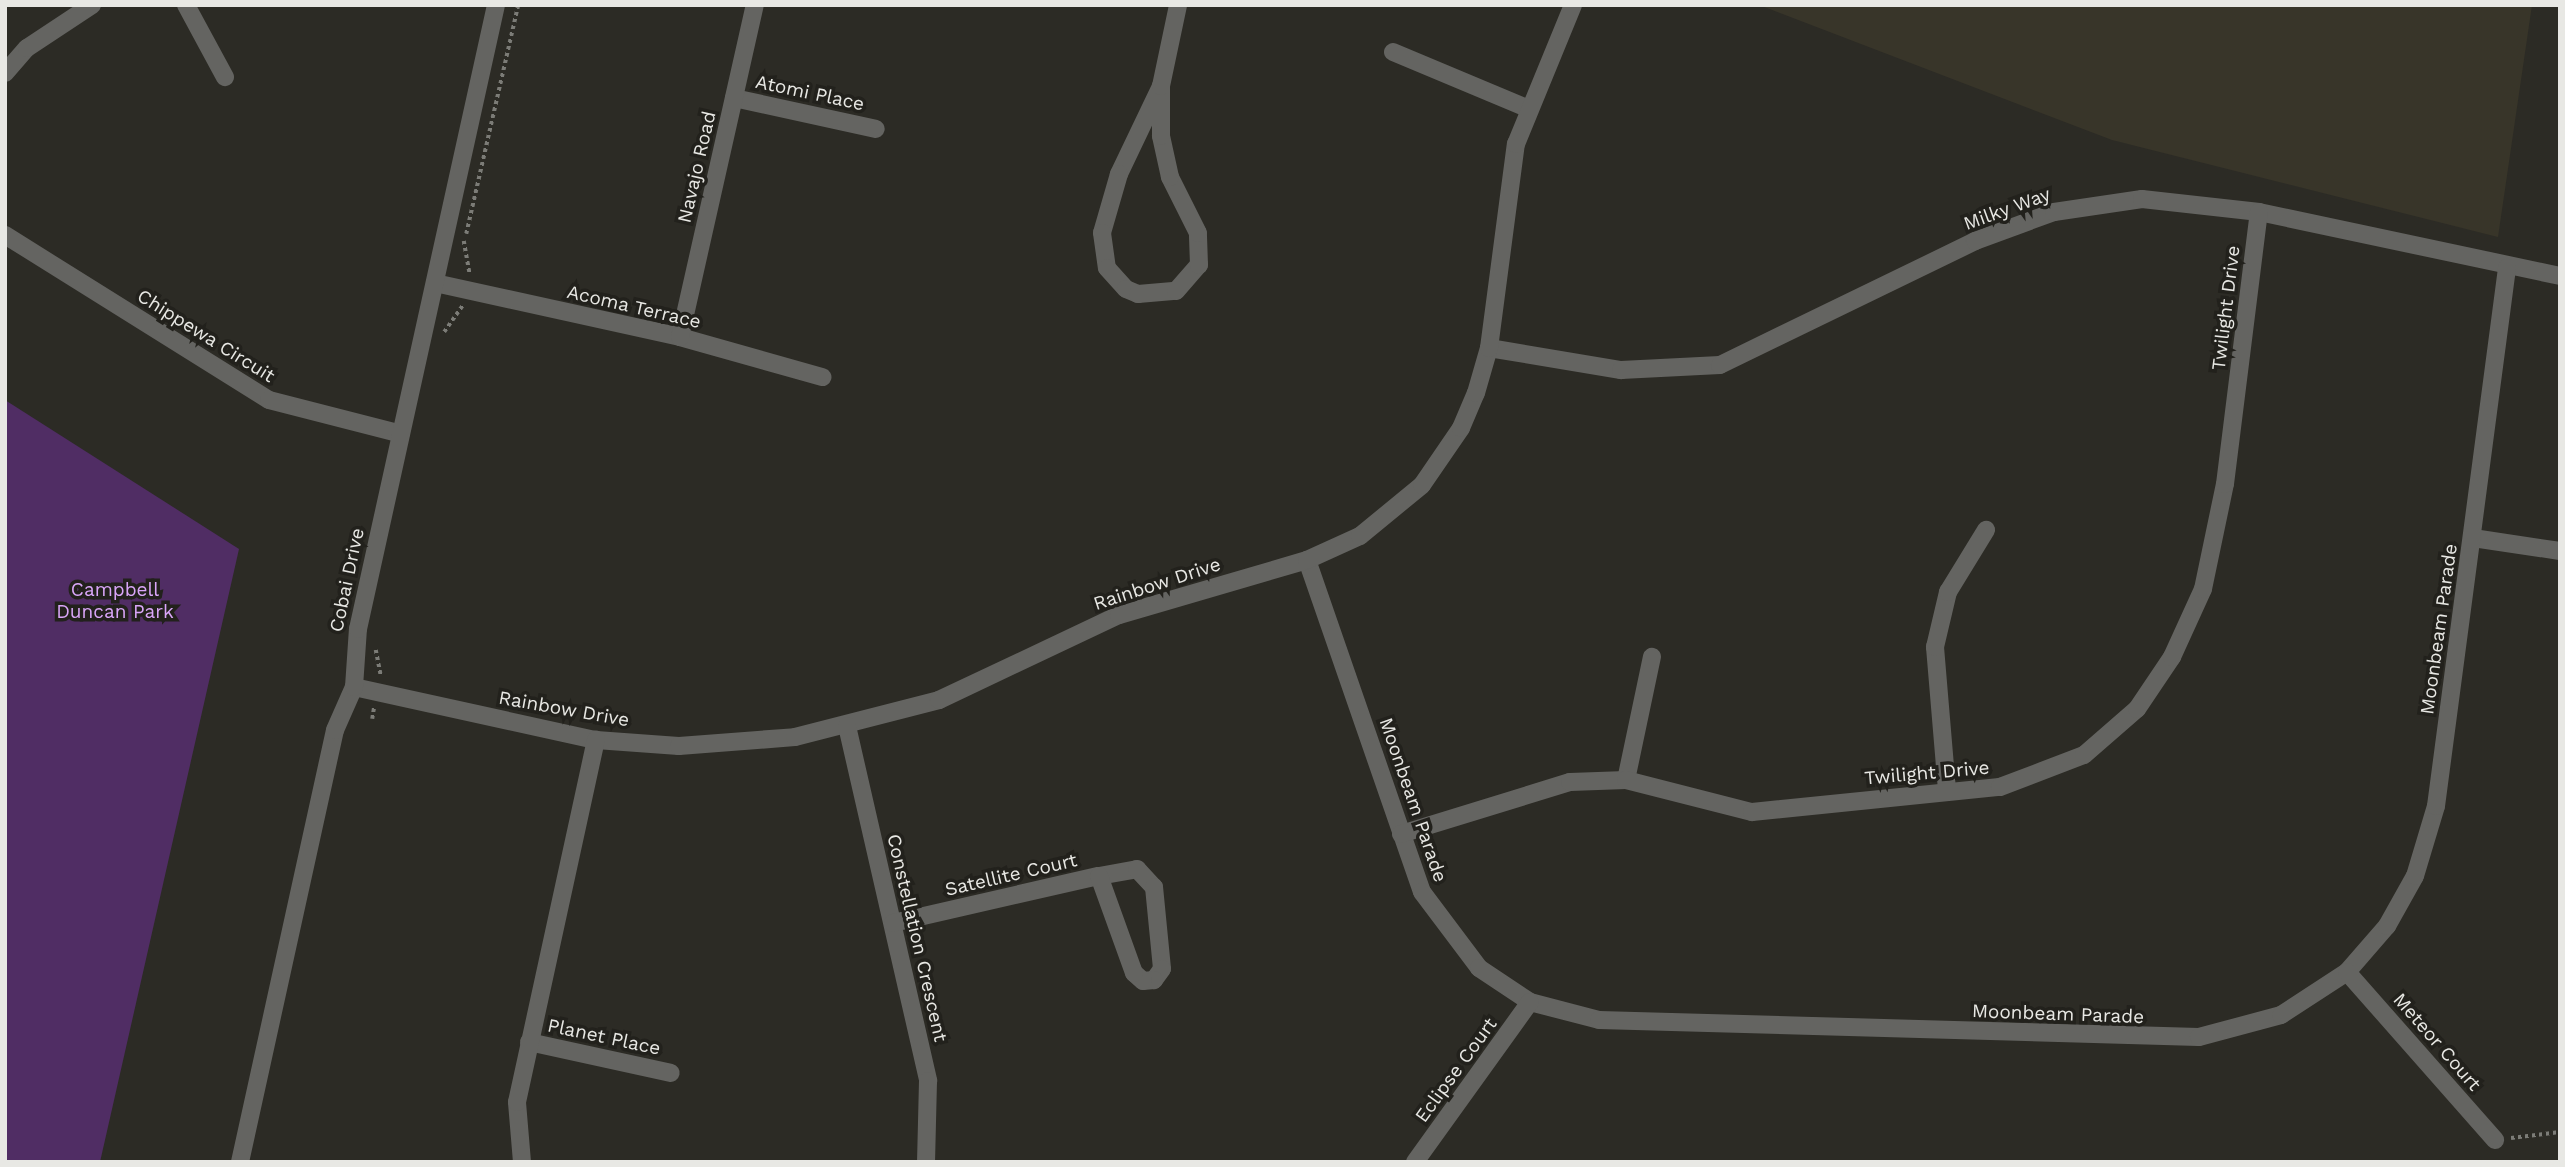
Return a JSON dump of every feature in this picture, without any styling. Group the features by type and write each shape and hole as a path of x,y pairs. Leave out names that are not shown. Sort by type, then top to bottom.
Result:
{"street":[{"path":"5,73 27,48 92,5"},
{"path":"186,5 225,77"},
{"name":"Cobai Drive","path":"240,1162 335,730 354,688 358,629 496,5"},
{"name":"Navajo Road","path":"680,337 755,5"},
{"path":"1161,86 1149,103 1104,218 1107,268 1126,289 1138,294 1159,296 1184,286 1199,265 1201,249 1164,157 1161,86 1178,5"},
{"name":"Rainbow Drive","path":"354,688 596,740 711,744 847,726 965,691 1151,604 1307,560 1360,536 1422,485 1461,428 1489,348 1510,173 1529,109 1573,5"},
{"path":"1393,52 1529,109"},
{"name":"Atomi Place","path":"734,98 876,129"},
{"name":"Milky Way","path":"1489,348 1621,370 1720,365 1975,241 2054,212 2142,199 2259,212 2507,268 2560,276"},
{"name":"Twilight Drive","path":"1401,834 1570,782 1626,780 1752,812 1947,790 2000,787 2084,755 2137,709 2172,657 2203,589 2224,484 2259,212"},
{"name":"Chippewa Circuit","path":"5,235 269,400 401,434"},
{"name":"Moonbeam Parade","path":"1307,560 1422,892 1447,932 1479,968 1530,1002 1599,1020 2199,1037 2281,1015 2347,972 2387,926 2415,876 2436,806 2507,268"},
{"name":"Acoma Terrace","path":"435,283 680,337 822,377"},
{"path":"1947,790 1935,647 1948,592 1986,530"},
{"path":"2473,538 2560,551"},
{"path":"1626,780 1652,657"},
{"name":"Constellation Crescent","path":"847,726 928,1081 926,1162"},
{"path":"522,1162 516,1102 596,740"},
{"name":"Satellite Court","path":"893,923 1099,876 1137,869 1151,879 1162,969 1154,981 1143,981 1134,973 1099,876"},
{"name":"Meteor Court","path":"2347,972 2495,1140"},
{"name":"Eclipse Court","path":"1415,1162 1530,1002"},
{"name":"Planet Place","path":"529,1042 671,1073"}],"path":[{"path":"441,346 446,326 462,311 470,272 464,243 518,5"},
{"path":"372,719 383,666 376,642"},
{"path":"2495,1140 2560,1132"}],"shaded area":[{"path":"1759,5 2532,5 2498,237 2112,140"}],"green space":[{"name":"Campbell Duncan Park","path":"5,400 239,549 100,1162 5,1162"}]}
